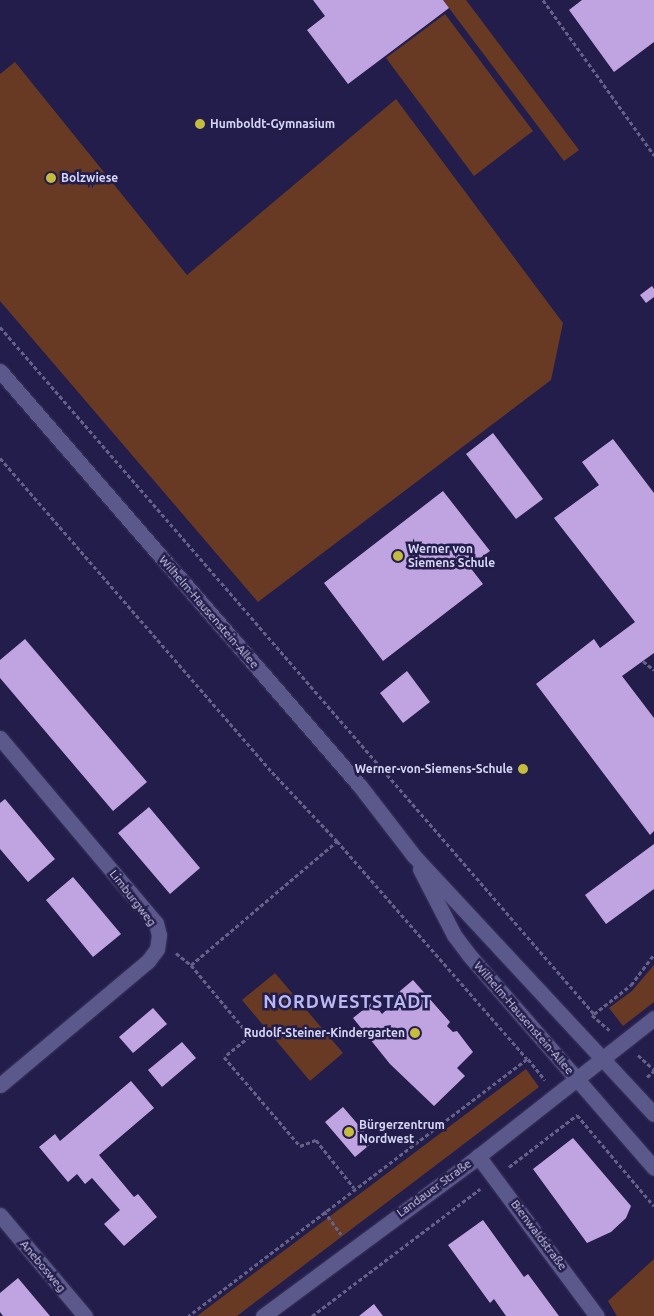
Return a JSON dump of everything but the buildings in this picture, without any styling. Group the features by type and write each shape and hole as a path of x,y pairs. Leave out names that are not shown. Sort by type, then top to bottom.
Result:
{"street":[{"name":"Wilhelm-Hausenstein-Allee","path":"0,371 360,786 414,856 604,1058 654,1114"},
{"name":"Limburgweg","path":"0,738 156,923 159,936 157,949"},
{"name":"Wilhelm-Hausenstein-Allee","path":"414,856 454,935 654,1168"},
{"path":"0,1085 148,961 157,949"},
{"name":"Landauer Straße","path":"263,1316 478,1156 654,1018"},
{"name":"Bienwaldstraße","path":"478,1156 597,1316"},
{"name":"Anebosweg","path":"0,1215 85,1316"}],"path":[{"path":"543,0 654,155"},
{"path":"0,326 594,1014 631,985 654,955"},
{"path":"0,458 272,772 337,841 527,1060 354,1188 189,1316"},
{"path":"643,661 654,670"},
{"path":"191,965 337,841"},
{"path":"157,949 174,952 191,965 250,1036 224,1057 300,1146 316,1140 354,1188"},
{"path":"312,1316 578,1115 654,1206"}],"shaded area":[{"path":"443,0 466,0 579,150 564,161"},
{"path":"445,14 533,131 474,176 386,58"},
{"path":"15,62 187,275 396,99 563,323 551,380 258,602 0,301 0,74"},
{"path":"654,965 654,1002 623,1026 609,1008 632,991"},
{"path":"275,973 343,1053 310,1081 242,1000"},
{"path":"526,1069 539,1087 237,1316 197,1316"},
{"path":"654,1259 654,1316 617,1316 608,1301"}],"place":[{"name":"Humboldt-Gymnasium","path":"200,124"},
{"name":"Bolzwiese","path":"51,178"},
{"name":"Werner von Siemens Schule","path":"398,556"},
{"name":"Werner-von-Siemens-Schule","path":"523,769"},
{"name":"Rudolf-Steiner-Kindergarten","path":"415,1033"},
{"name":"Bürgerzentrum Nordwest","path":"349,1132"}],"district":[{"name":"NORDWESTSTADT","path":"348,1001"}]}
